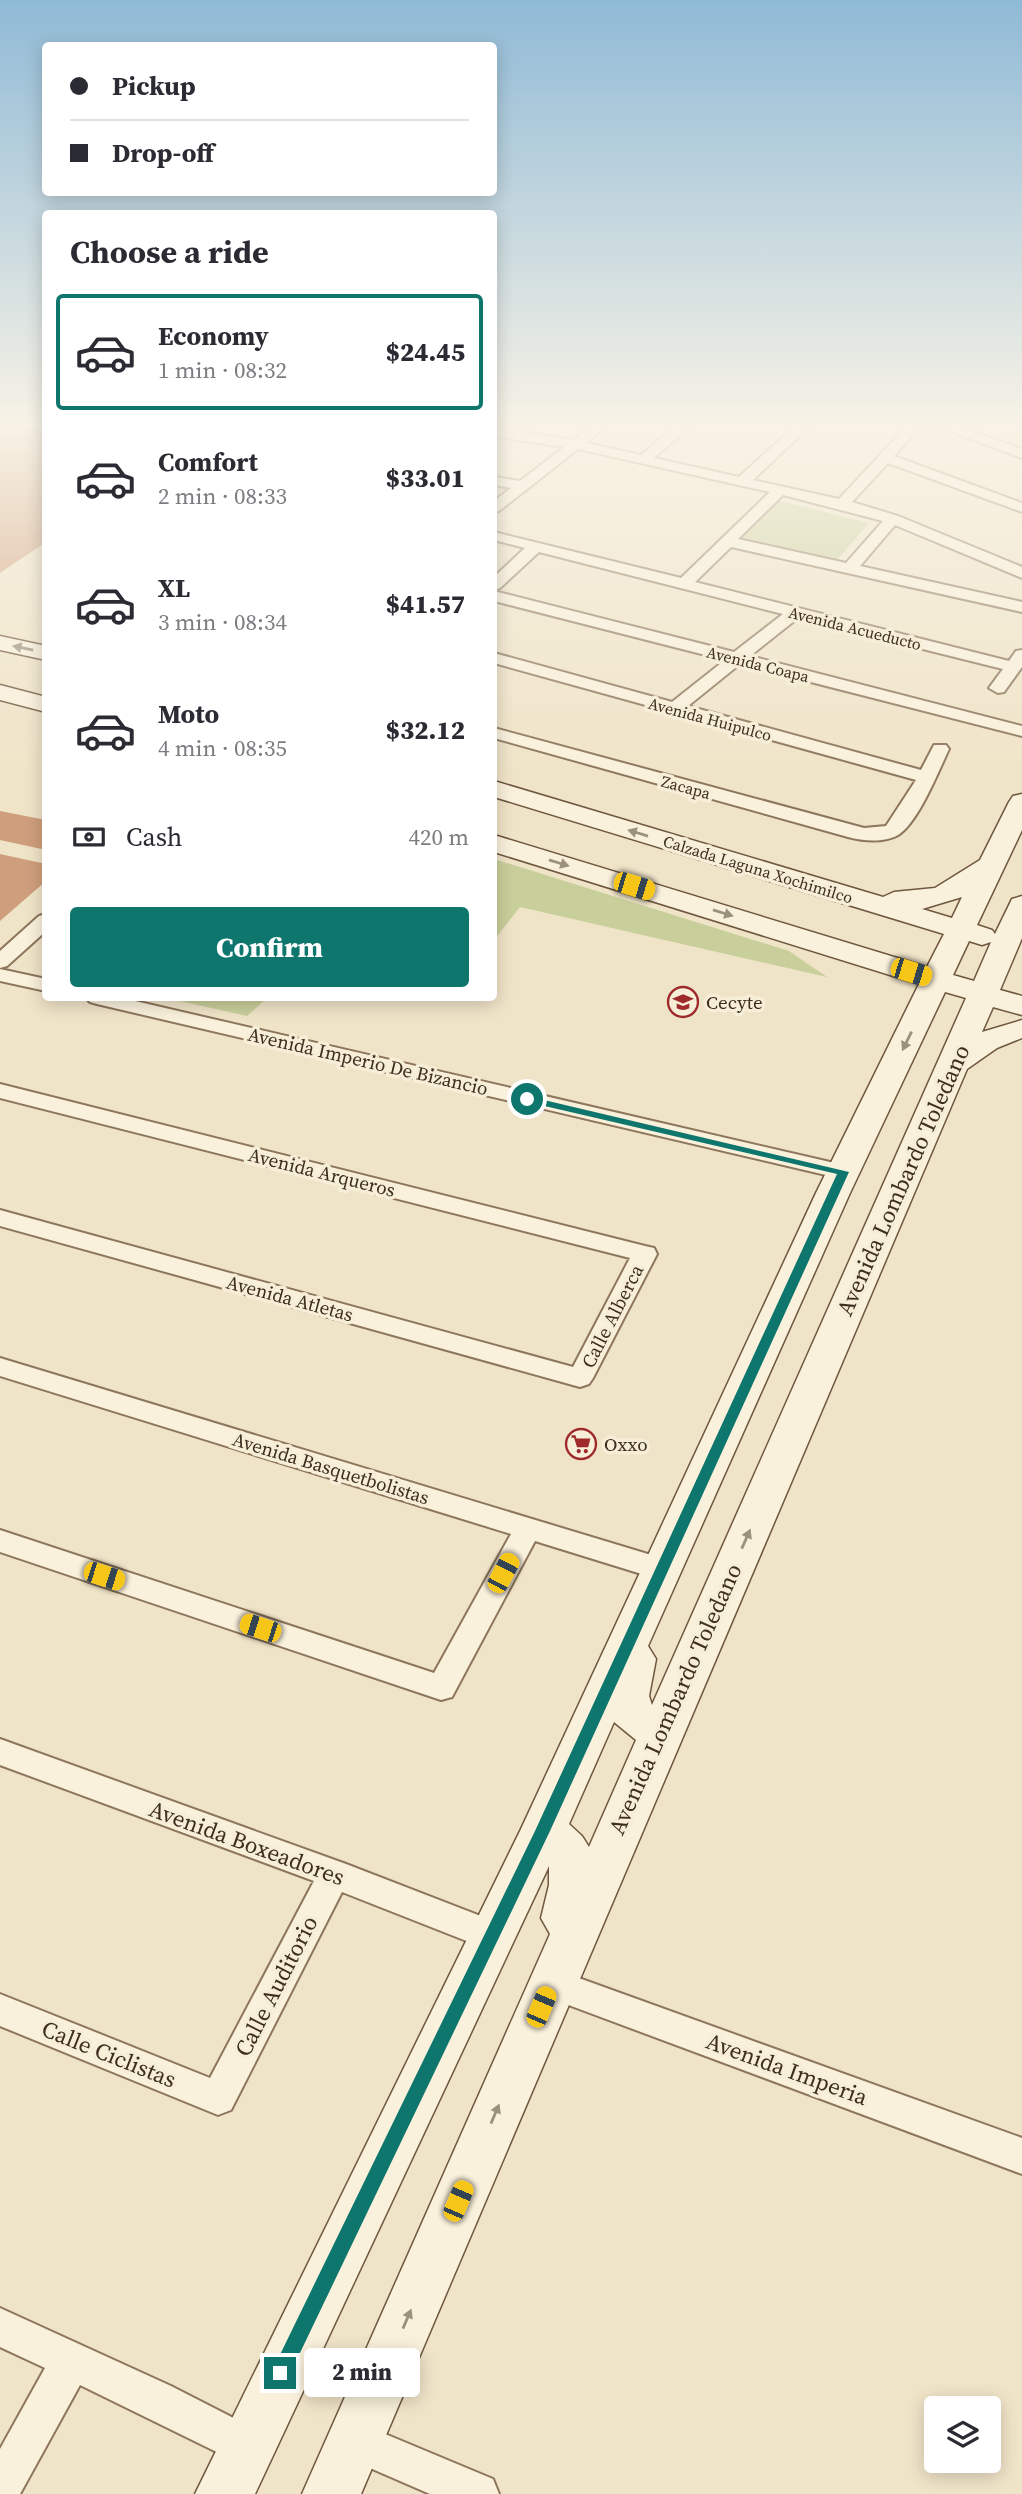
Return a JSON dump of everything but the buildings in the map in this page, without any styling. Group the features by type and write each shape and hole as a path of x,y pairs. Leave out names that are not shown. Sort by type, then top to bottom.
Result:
{"main road":[{"path":"0,643 42,652"},
{"path":"0,690 42,698"},
{"path":"0,690 42,704"},
{"name":"Calzada Laguna Xochimilco","path":"497,790 1014,946"},
{"path":"497,795 527,799"},
{"path":"224,2494 245,2445 542,1831 843,1172 1022,802"},
{"path":"497,844 1022,1006"},
{"path":"858,899 916,902 939,898 957,891 994,862"},
{"name":"Avenida Lombardo Toledano","path":"331,2494 551,1983 984,994 1014,946 1022,905"},
{"path":"954,1063 977,1045 1003,1032 1022,1029"},
{"path":"658,1577 625,1698 629,1710 638,1721 661,1733"},
{"path":"542,1831 568,1853 573,1881 551,1983"}],"street":[{"name":"Avenida Acueducto","path":"511,540 793,612 1018,661"},
{"path":"849,569 874,540"},
{"path":"944,540 1022,573"},
{"path":"683,585 729,542 1022,607"},
{"path":"497,582 536,547"},
{"name":"Avenida Coapa","path":"497,597 1022,731"},
{"path":"674,709 793,612"},
{"name":"Avenida Huipulco","path":"497,659 926,777"},
{"path":"998,688 1018,661"},
{"name":"Zacapa","path":"497,734 855,833 879,834 894,830 926,777"},
{"path":"926,777 940,749"},
{"path":"0,962 42,924"},
{"path":"0,975 42,984"},
{"name":"Avenida Imperio De Bizancio","path":"110,1001 843,1172"},
{"name":"Avenida Arqueros","path":"0,1091 645,1254"},
{"name":"Avenida Atletas","path":"0,1218 580,1378"},
{"name":"Calle Alberca","path":"580,1378 645,1254"},
{"name":"Avenida Basquetbolistas","path":"0,1367 528,1528 658,1577"},
{"path":"0,1541 441,1688 528,1528"},
{"name":"Avenida Boxeadores","path":"0,1752 334,1874 492,1936"},
{"name":"Calle Auditorio","path":"218,2098 334,1874"},
{"name":"Avenida Imperia","path":"551,1983 1022,2156"},
{"name":"Calle Ciclistas","path":"0,2010 218,2098"},
{"path":"0,2327 245,2445"},
{"path":"0,2489 72,2360"},
{"path":"354,2441 478,2494"}],"green space":[{"path":"731,540 854,540 833,565 729,542"},
{"path":"497,860 789,951 827,977 520,907 497,936"},
{"path":"180,1001 264,1001 247,1016"}],"place":[{"name":"Cecyte","path":"683,1002"},
{"name":"Oxxo","path":"581,1444"}],"route":[{"path":"280,2373 456,2014 542,1831 843,1172 527,1099"}]}
